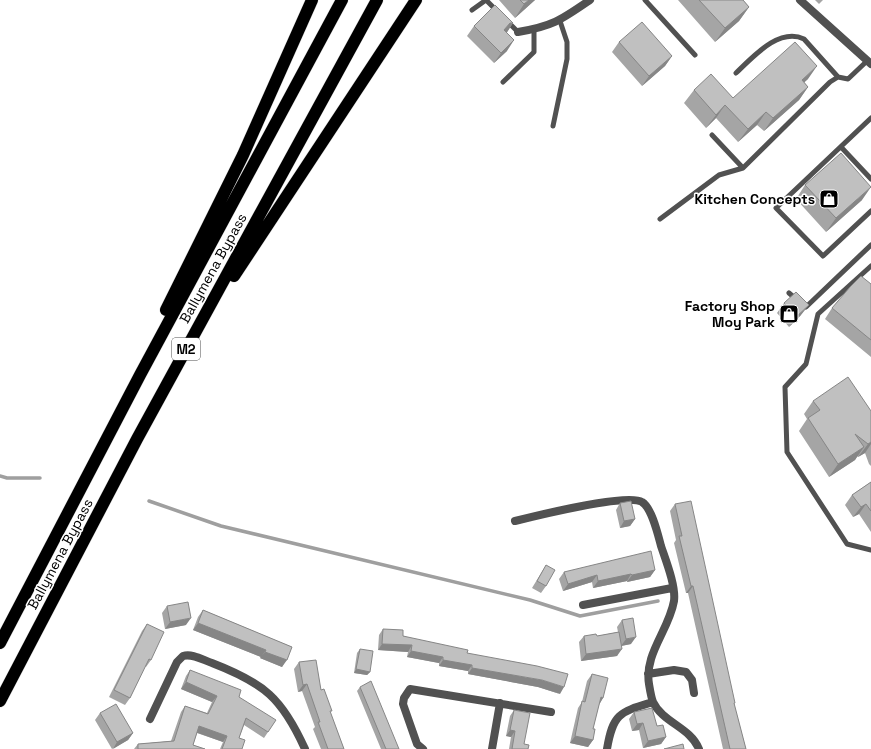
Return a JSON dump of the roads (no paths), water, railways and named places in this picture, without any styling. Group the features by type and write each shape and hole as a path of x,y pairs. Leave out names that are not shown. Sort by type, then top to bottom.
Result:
{"highway":[{"name":"M2","path":"57,532 243,155 312,0"},
{"name":"Ballymena Bypass","path":"0,643 57,532 342,0"},
{"name":"Ballymena Bypass","path":"0,701 137,439 377,0"},
{"name":"M2","path":"137,439 221,295 416,0"}],"street":[{"path":"518,32 560,21 590,0"},
{"path":"800,0 869,63"},
{"path":"514,520 608,502 635,499 643,502 653,520 670,573 674,600 669,620 655,648 648,674 653,702 664,716 685,730 699,749"},
{"path":"582,605 672,588"},
{"path":"150,719 177,662 183,656 192,656 231,671 266,690 287,713 305,749"},
{"path":"648,674 674,670 686,672 692,680 694,693"},
{"path":"423,749 417,744 403,704 404,698 410,689 550,712"},
{"path":"607,749 610,732 617,717 632,709 653,702"},
{"path":"492,749 500,703"}],"lane":[{"path":"472,10 486,0 518,32"},
{"path":"645,0 695,55"},
{"path":"553,126 567,59 567,42 560,21"},
{"path":"502,82 534,52 534,29"},
{"path":"736,73 767,45 789,36 798,36 804,39 838,77 848,79 869,63"},
{"path":"660,219 719,175 743,168 830,82 838,77"},
{"path":"871,118 776,208 823,256 871,211"},
{"path":"712,135 743,168"},
{"path":"841,148 871,179"},
{"path":"789,293 806,307 871,245"},
{"path":"871,266 818,314 806,364 785,387 788,452 847,544 871,550"}],"waterway":[{"path":"0,476 7,478 40,478"},
{"path":"149,501 221,526 530,600 580,616 658,601"}],"place":[{"name":"Kitchen Concepts","path":"829,199"},
{"name":"Factory Shop Moy Park","path":"789,314"}]}
